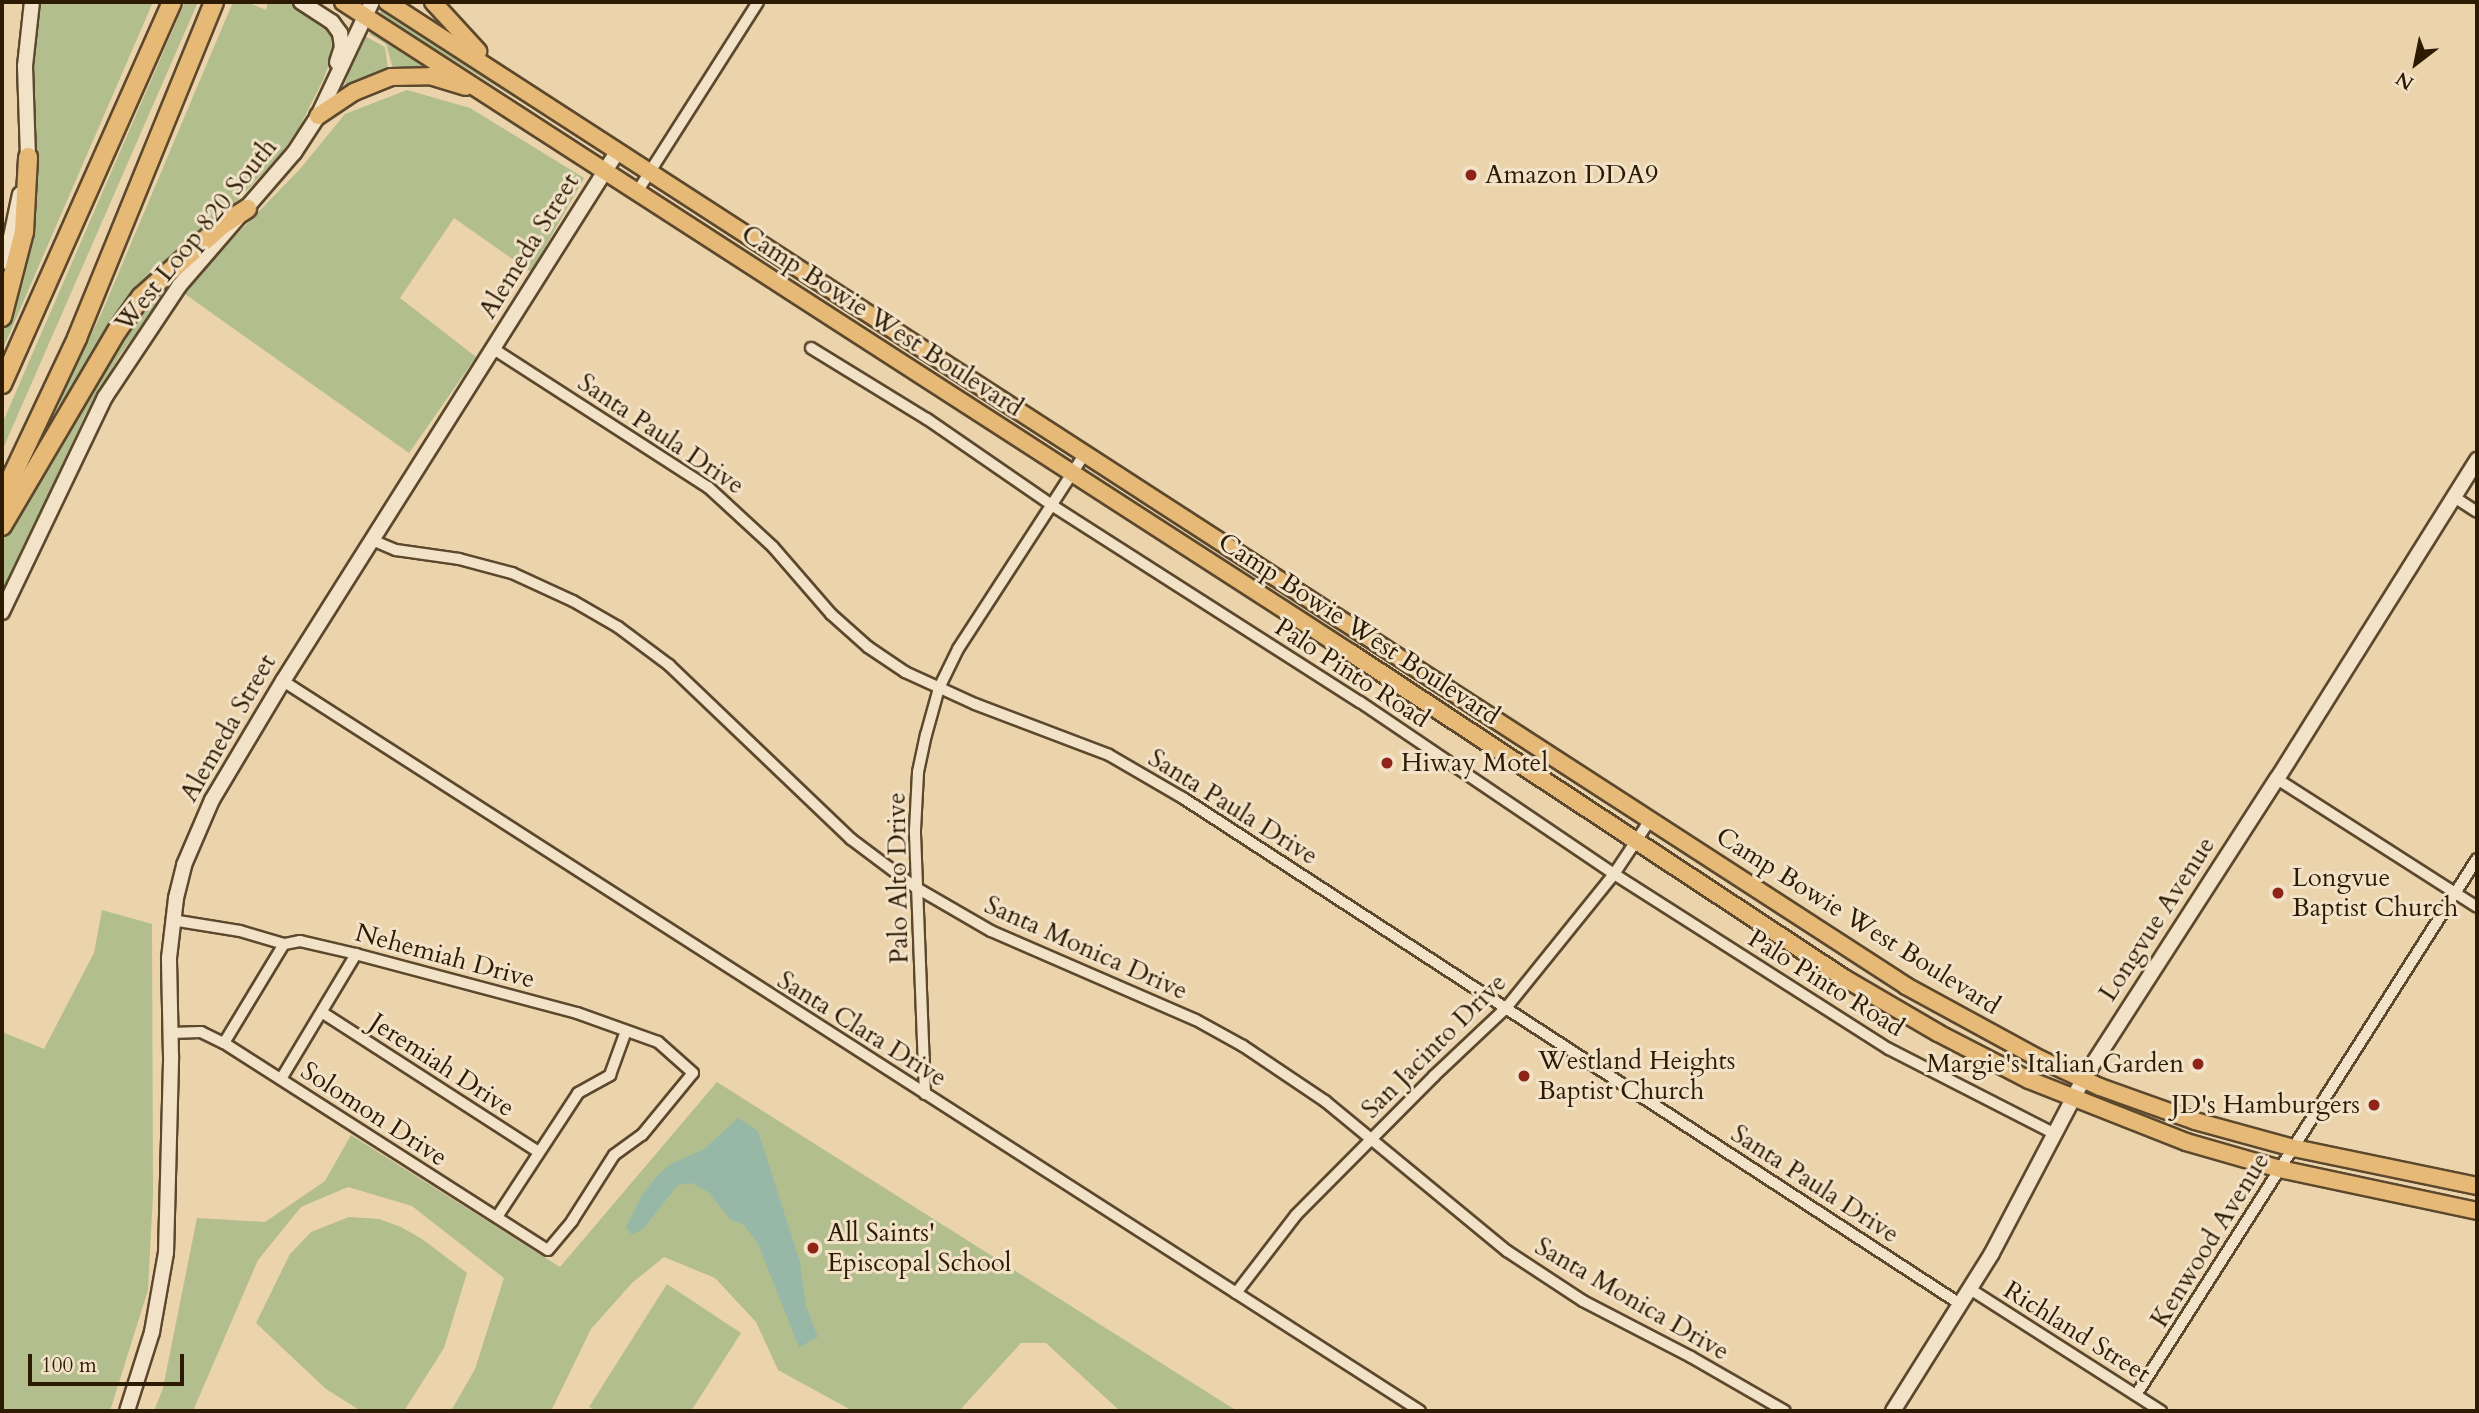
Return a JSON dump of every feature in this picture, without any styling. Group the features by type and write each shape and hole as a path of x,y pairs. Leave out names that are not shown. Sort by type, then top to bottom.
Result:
{"highway":[{"path":"2,384 172,2"},
{"path":"2,497 77,338 214,2"},
{"path":"2,317 24,232 28,157"},
{"path":"2,526 83,387 141,297 222,225 247,209"}],"main road":[{"path":"2,262 8,251 28,157 24,66 32,2"},
{"path":"301,2 332,22 340,33 342,47 334,84"},
{"name":"Camp Bowie West Boulevard","path":"343,2 369,9 485,93 1072,471 1637,839 1844,978 1985,1059 2072,1098 2186,1142 2280,1169 2477,1211"},
{"name":"Camp Bowie West Boulevard","path":"387,2 1906,986 2040,1059 2195,1121 2294,1148 2477,1186"},
{"path":"433,2 463,39 521,90"},
{"name":"West Loop 820 South","path":"2,612 104,397 179,286 294,153 318,116 369,9"},
{"path":"318,116 361,88 391,77 430,76 485,93"},
{"name":"Alemeda Street","path":"127,1411 152,1332 166,1253 171,1033 169,984 173,920 184,865 202,821 283,681 617,152"},
{"name":"Longvue Avenue","path":"1893,1411 1970,1289 2084,1078 2277,779 2477,460"},
{"path":"1351,653 1364,634"}],"street":[{"path":"637,192 758,2"},
{"name":"Santa Paula Drive","path":"492,348 708,487 750,524 831,614 859,639 905,672 1109,755 1153,780 1960,1304"},
{"name":"Palo Pinto Road","path":"811,348 927,419 1053,506 1360,702 1614,874 1889,1049 2055,1134"},
{"name":"Palo Alto Drive","path":"925,1094 915,887 918,772 939,688 958,649 1053,506 1084,454"},
{"path":"2454,497 2477,512"},
{"name":"Santa Monica Drive","path":"372,540 396,550 459,559 512,573 573,601 618,627 669,665 851,839 915,887 991,931 1196,1020 1243,1046 1325,1101 1507,1251 1583,1301 1691,1357 1785,1411"},
{"name":"Santa Clara Drive","path":"283,681 1419,1411"},
{"path":"2277,779 2477,906"},
{"name":"San Jacinto Drive","path":"1236,1293 1296,1215 1506,1008 1614,874 1650,820"},
{"name":"Kenwood Avenue","path":"2136,1395 2477,859"},
{"name":"Nehemiah Drive","path":"173,920 240,931 284,944 300,941 577,1013 657,1042 693,1073 642,1135 614,1155 572,1221 548,1250"},
{"path":"224,1043 284,944"},
{"path":"281,1079 356,954"},
{"name":"Jeremiah Drive","path":"323,1013 539,1152"},
{"path":"497,1217 578,1093 610,1075 626,1031"},
{"name":"Solomon Drive","path":"171,1033 201,1032 224,1043 548,1250"},
{"name":"Richland Street","path":"1970,1289 2161,1411"}],"green space":[{"path":"39,2 153,2 2,351 2,329 26,253 37,151 33,79"},
{"path":"185,2 198,2 2,451 2,424"},
{"path":"233,2 247,2 266,10 268,2 288,2 328,27 336,46 323,80 299,128 281,154 214,225 169,265 55,421 61,398 102,312"},
{"path":"383,6 591,141 594,146 379,15"},
{"path":"373,31 435,71 394,72 386,44 369,34"},
{"path":"363,35 385,47 388,70 341,94"},
{"path":"407,90 470,108 584,178 531,272 454,218 400,298 476,357 409,453 185,294 207,265 300,169 345,114"},
{"path":"156,297 160,300 120,355 85,415 2,599 2,539 94,378"},
{"path":"102,910 152,924 153,1194 148,1290 110,1411 2,1411 2,1032 44,1049 94,953"},
{"path":"717,1082 1237,1411 1120,1411 1046,1343 1021,1343 959,1411 853,1411 778,1370 756,1322 715,1278 664,1257 632,1283 591,1329 551,1411 451,1411 475,1369 504,1278 412,1206 348,1187 301,1207 258,1260 193,1411 154,1411 163,1388 197,1218 265,1222 325,1181 351,1135 560,1267"},
{"path":"349,1217 379,1219 401,1227 422,1239 467,1273 444,1348 404,1411 361,1411 326,1389 256,1323 290,1254 311,1232"},
{"path":"667,1284 741,1333 691,1411 596,1411 589,1407"}],"shaded area":[{"path":"738,1118 758,1131 800,1262 806,1306 818,1337 799,1347 758,1244 744,1225 731,1220 708,1192 692,1183 678,1185 643,1229 632,1235 626,1227 643,1193 659,1174 671,1164 704,1149"}],"place":[{"name":"Amazon DDA9","path":"1471,175"},
{"name":"Hiway Motel","path":"1387,763"},
{"name":"Longvue Baptist Church","path":"2278,893"},
{"name":"Margie's Italian Garden","path":"2198,1064"},
{"name":"Westland Heights Baptist Church","path":"1524,1076"},
{"name":"JD's Hamburgers","path":"2374,1105"},
{"name":"All Saints' Episcopal School","path":"813,1248"}]}
